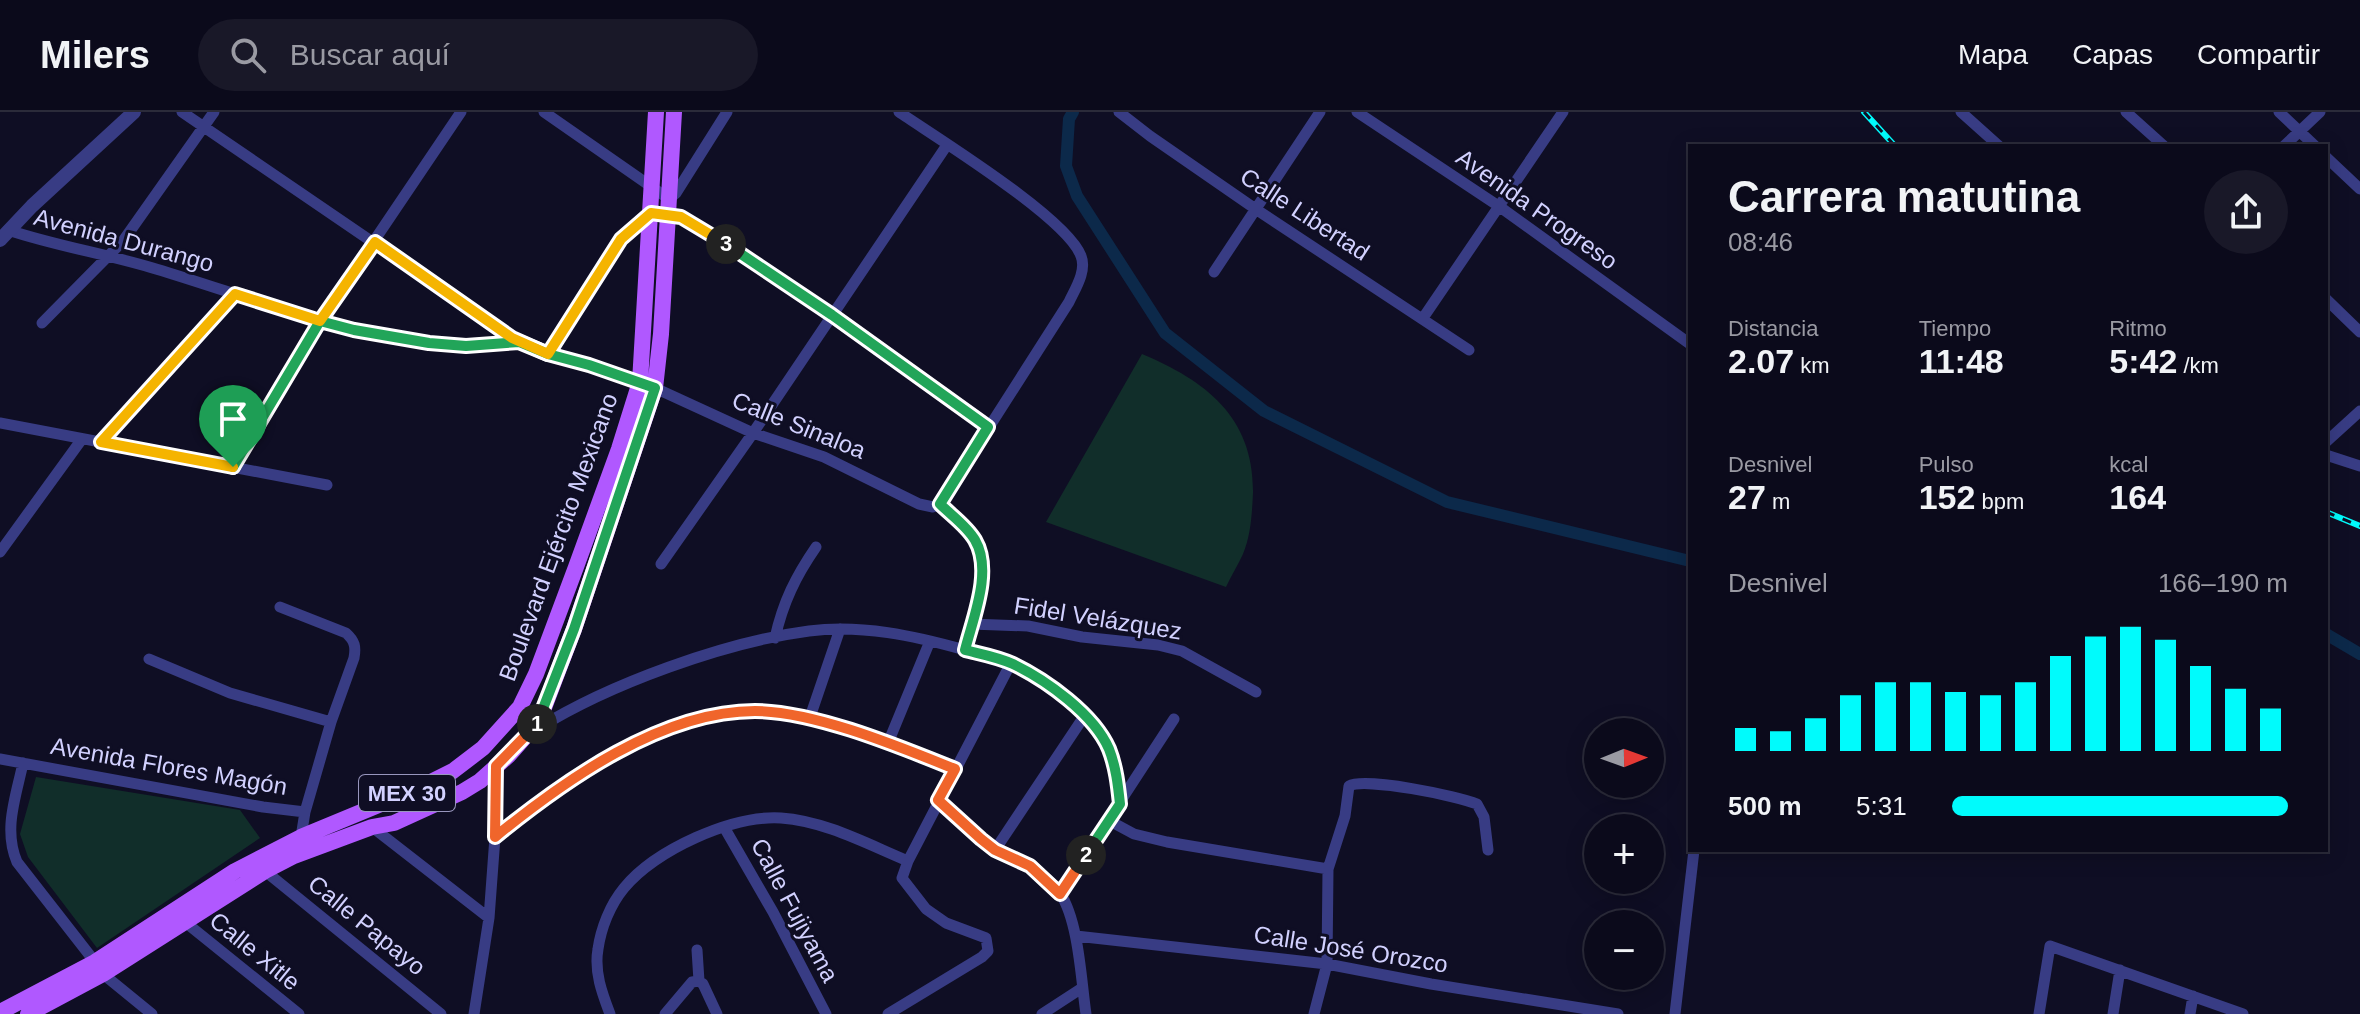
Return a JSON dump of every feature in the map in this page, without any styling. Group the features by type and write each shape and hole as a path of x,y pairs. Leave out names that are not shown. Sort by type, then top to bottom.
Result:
{"main road":[{"name":"Boulevard Ejército Mexicano","path":"28,1014 99,968 235,871 301,837 453,771 483,748 520,707 536,674 619,449 648,385 651,188 656,112"},
{"name":"Boulevard Ejército Mexicano","path":"2,1008 99,968 185,922 294,856 372,827 394,823 437,805 480,781 539,721 556,678 648,385 669,207 674,112"}],"street":[{"path":"3,232 134,112"},
{"path":"182,112 519,342"},
{"path":"42,323 137,224 214,112"},
{"path":"233,467 320,321 461,112"},
{"path":"544,112 651,188 681,217 832,315 988,427"},
{"path":"548,354 621,239 651,213 669,207 727,112"},
{"path":"899,112 1021,196 1050,221 1081,255 1081,276 1069,302 940,504 974,539 980,556 980,590 965,650"},
{"name":"Calle Libertad","path":"1119,112 1257,210 1469,350"},
{"path":"1214,272 1320,112"},
{"name":"Avenida Progreso","path":"1357,112 1500,207 1688,343"},
{"path":"1423,318 1563,112"},
{"path":"1961,112 1997,144"},
{"path":"2126,112 2162,144"},
{"path":"2279,112 2313,144"},
{"path":"2286,144 2320,112"},
{"path":"661,564 947,145"},
{"path":"2328,159 2360,189"},
{"name":"Avenida Durango","path":"3,232 109,256 354,330 466,346 519,342"},
{"path":"101,442 235,294"},
{"path":"2328,301 2360,332"},
{"name":"Calle Sinaloa","path":"519,342 648,385 753,433 824,457 919,504 933,507 940,504"},
{"path":"2328,440 2360,411"},
{"path":"0,423 327,485"},
{"path":"0,552 82,439"},
{"path":"2328,456 2360,466"},
{"path":"775,638 785,598 816,547"},
{"path":"280,607 337,628 353,639 356,647 305,812"},
{"name":"Fidel Velázquez","path":"971,624 1028,626 1082,637 1158,645 1182,651 1256,692"},
{"path":"529,733 587,703 670,668 775,638 840,629 892,633 1011,663 1046,684 1085,715 1098,730 1109,749 1117,775 1120,804"},
{"path":"809,720 840,629"},
{"path":"888,743 930,641"},
{"path":"149,659 230,693 331,722"},
{"path":"888,1014 988,951 986,938 946,923 926,909 902,878 938,800 1011,663"},
{"path":"495,837 531,808 632,744 679,724 716,714 756,711 809,720 888,743 955,769"},
{"path":"995,850 1085,715"},
{"path":"1060,894 1174,719"},
{"name":"Avenida Flores Magón","path":"0,759 305,812 301,837"},
{"path":"23,763 9,827 11,849 17,862 99,968 152,1014"},
{"path":"474,1014 489,918 496,766"},
{"path":"1314,1014 1327,964 1328,869 1345,816 1349,786 1359,782 1477,804 1484,817 1488,850"},
{"path":"938,800 995,850 1030,866 1060,894 1076,936 1086,1014"},
{"path":"610,1014 601,990 597,965 606,920 626,885 664,855 693,839 724,827 777,818 800,820 908,861"},
{"path":"1108,820 1134,834 1167,842 1328,869"},
{"path":"372,827 489,918"},
{"name":"Calle Fujiyama","path":"724,827 826,1014"},
{"path":"1675,1014 1694,852"},
{"name":"Calle Papayo","path":"265,871 441,1014"},
{"name":"Calle Xitle","path":"185,922 299,1014"},
{"name":"Calle José Orozco","path":"1076,936 1327,964 1618,1014"},
{"path":"2039,1014 2050,946 2243,1014"},
{"path":"697,950 699,981 717,1014"},
{"path":"2113,1014 2120,970"},
{"path":"665,1014 692,982 699,981"},
{"path":"1042,1014 1082,988"},
{"path":"2190,1014 2193,996"}],"green space":[{"path":"1142,354 1206,390 1222,405 1245,443 1253,493 1251,524 1243,554 1226,587 1046,522"},
{"path":"36,777 240,810 260,838 97,948 28,857 20,834"}],"waterway":[{"path":"1073,112 1069,119 1066,166 1077,196 1165,333 1264,411 1447,502 1688,561"},
{"path":"2328,635 2360,654"}],"railway":[{"path":"1864,112 1893,144"},
{"path":"2328,513 2360,526"}],"route":[{"path":"233,467 101,442 235,294 320,321 375,242 512,338 548,354 606,261 632,227 651,213 681,217 832,315 988,427 940,504 974,539 980,556 980,590 965,650 1011,663 1046,684 1085,715 1109,749 1117,775 1120,804 1060,894 1030,866 995,850 938,800 955,769 888,743 809,720 756,711 716,714 679,724 632,744 531,808 495,837 496,766 539,721 548,700 655,388 548,354 519,342 466,346 429,343 320,321 233,467"}]}
